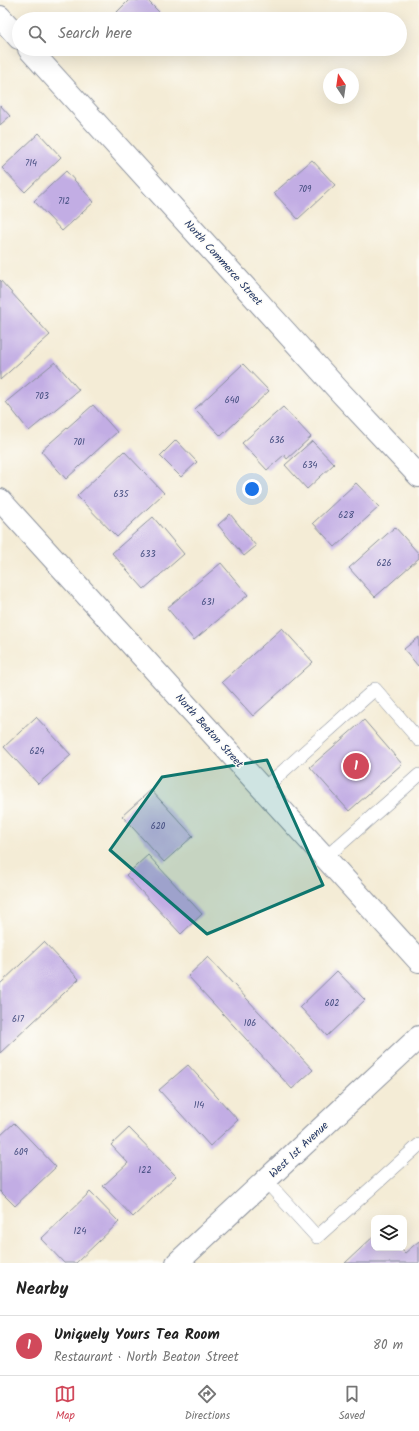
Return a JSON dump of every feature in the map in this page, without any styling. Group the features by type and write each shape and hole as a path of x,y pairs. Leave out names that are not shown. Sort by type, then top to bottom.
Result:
{"street":[{"path":"0,17 12,30"},
{"name":"North Commerce Street","path":"35,56 342,394 419,476"},
{"name":"North Beaton Street","path":"0,500 419,961"},
{"name":"West 1st Avenue","path":"177,1263 419,1037"}],"lane":[{"path":"262,790 375,689 419,740"},
{"path":"325,858 419,775"},
{"path":"266,1181 317,1237 419,1145"}],"highlighted area":[{"path":"267,760 323,885 207,934 110,850 162,777"}],"building":[{"path":"129,0 147,0 159,12 117,12"},
{"path":"0,105 10,116 0,125"},
{"path":"39,133 61,157 25,192 2,168"},
{"path":"312,160 335,185 298,219 274,193"},
{"path":"66,171 94,202 62,231 34,201"},
{"path":"0,280 50,335 0,380"},
{"path":"55,362 79,390 29,431 6,402"},
{"path":"243,364 269,391 221,436 195,409"},
{"path":"93,405 117,432 66,479 41,451"},
{"path":"283,407 311,437 287,459 284,455 267,470 242,443"},
{"path":"176,440 197,462 181,477 160,456"},
{"path":"312,441 334,464 307,489 285,465"},
{"path":"124,451 164,493 117,537 77,496"},
{"path":"356,483 379,507 335,547 313,523"},
{"path":"230,514 256,546 244,556 218,525"},
{"path":"153,517 184,554 144,589 112,553"},
{"path":"395,527 419,554 419,558 375,597 349,568"},
{"path":"221,563 248,595 194,640 167,608"},
{"path":"282,628 313,662 253,716 222,682"},
{"path":"419,637 419,665 418,666 404,649"},
{"path":"36,717 71,755 38,784 4,747"},
{"path":"364,720 402,764 349,811 310,767"},
{"path":"151,790 193,836 164,862 122,816"},
{"path":"148,855 202,914 181,934 126,875"},
{"path":"44,942 79,979 0,1053 0,984"},
{"path":"208,957 313,1070 292,1089 188,976"},
{"path":"337,971 365,1000 327,1036 300,1007"},
{"path":"188,1065 238,1120 210,1146 159,1090"},
{"path":"14,1123 56,1167 15,1206 0,1191 0,1136"},
{"path":"129,1128 176,1176 133,1217 103,1186 128,1163 111,1145"},
{"path":"90,1192 119,1222 76,1263 64,1263 41,1239"},
{"path":"371,1239 371,1251 403,1251 405,1253 419,1241 419,1263 345,1263"}],"place":[{"name":"Uniquely Yours Tea Room","path":"356,766"}]}
